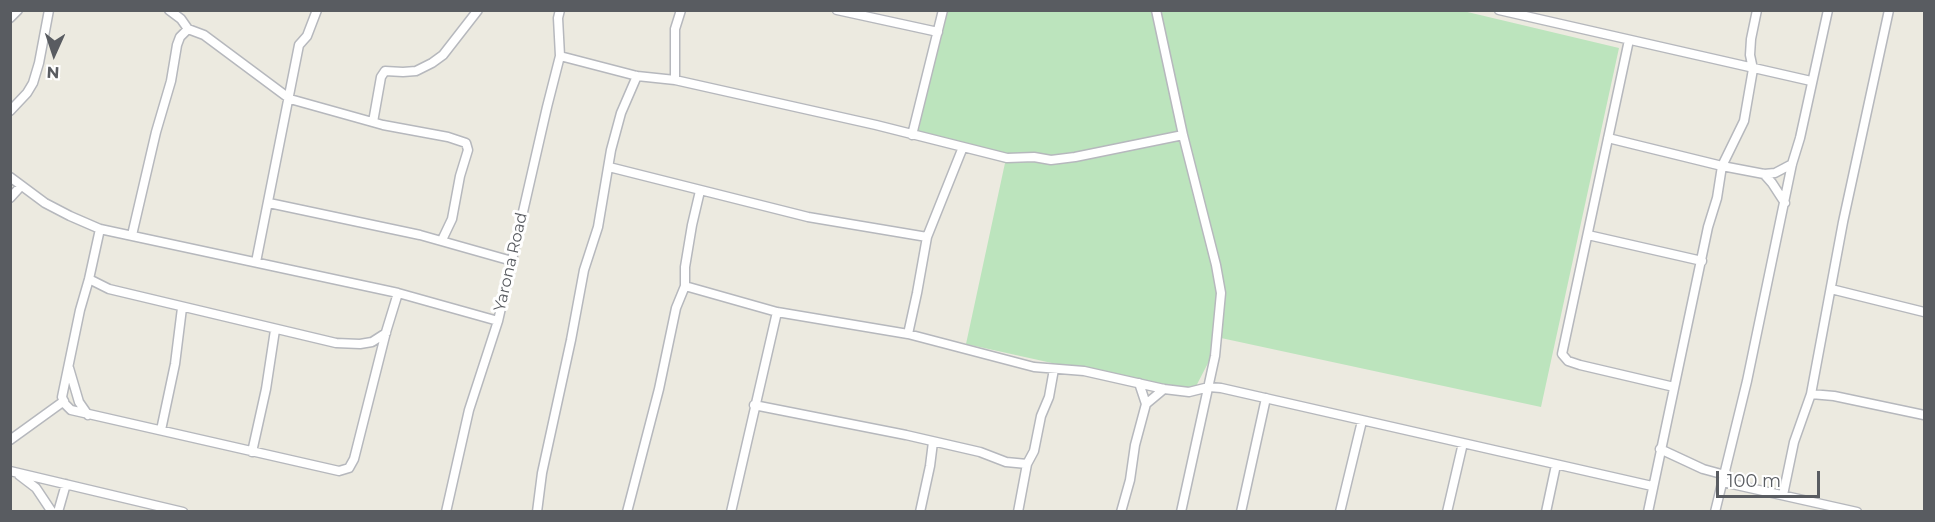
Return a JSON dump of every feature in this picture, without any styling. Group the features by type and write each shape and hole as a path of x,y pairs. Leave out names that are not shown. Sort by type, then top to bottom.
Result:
{"street":[{"path":"10,18 18,10"},
{"path":"10,111 27,93 33,82 49,10"},
{"path":"169,10 189,29 204,35 290,99 373,122 448,137 466,143 468,150 460,176 452,219 442,240"},
{"path":"256,262 299,45 307,36 317,10"},
{"path":"373,122 381,76 385,71 417,70 432,63 443,55 478,10"},
{"name":"Yarona Road","path":"446,512 469,410 498,321 547,107 561,56 558,18 560,10"},
{"path":"675,80 675,29 681,10"},
{"path":"837,10 938,32"},
{"path":"912,135 943,10"},
{"path":"1156,10 1221,293 1215,357 1180,512"},
{"path":"1499,10 1811,81"},
{"path":"1648,512 1708,226 1717,198 1722,166 1744,121 1753,69 1750,55 1751,39 1757,10"},
{"path":"1715,512 1828,10"},
{"path":"1783,495 1794,442 1811,394 1843,222 1889,10"},
{"path":"132,235 156,132 171,81 177,45 180,37 189,29"},
{"path":"1629,40 1562,354 1568,360 1580,365 1674,387"},
{"path":"561,56 637,76 675,80 876,125 1007,158 1075,157 1183,135"},
{"path":"537,512 542,473 584,270 598,227 621,113 637,76"},
{"path":"1608,138 1764,174 1775,173 1792,164"},
{"path":"908,334 927,237 963,147"},
{"path":"609,166 808,218 927,237"},
{"path":"1764,174 1785,203"},
{"path":"10,177 45,203 100,229 398,293 498,321"},
{"path":"10,198 21,186"},
{"path":"627,512 676,308 685,286 685,267 700,191"},
{"path":"268,203 442,240 512,261"},
{"path":"100,229 62,397 71,410 339,471 349,468 354,459 398,293"},
{"path":"1588,235 1702,261"},
{"path":"89,279 109,289 182,308 336,343 372,342 386,333"},
{"path":"685,286 777,312 908,334 1034,367 1084,371 1164,389 1189,392 1209,387 1221,388 1652,486"},
{"path":"1831,289 1924,312"},
{"path":"161,430 175,364 182,308"},
{"path":"731,512 777,312"},
{"path":"252,452 266,389 275,330"},
{"path":"68,364 79,402 88,415"},
{"path":"1018,512 1027,464 1034,451 1054,369"},
{"path":"1121,512 1146,404 1139,383"},
{"path":"1146,404 1164,389"},
{"path":"1811,394 1834,396 1924,415"},
{"path":"1241,512 1266,398"},
{"path":"10,440 64,401"},
{"path":"754,405 859,425 980,452 1006,462 1027,464"},
{"path":"1341,512 1362,421"},
{"path":"920,512 933,442"},
{"path":"1447,512 1463,443"},
{"path":"1660,449 1724,479 1857,512"},
{"path":"1546,512 1556,465"},
{"path":"12,471 183,512"},
{"path":"12,471 36,488 53,510"},
{"path":"41,512 53,510 60,501 66,484"}],"green space":[{"path":"1459,10 1619,48 1541,407 1221,338 1192,394 966,344 1005,163 918,134 942,11"}]}
